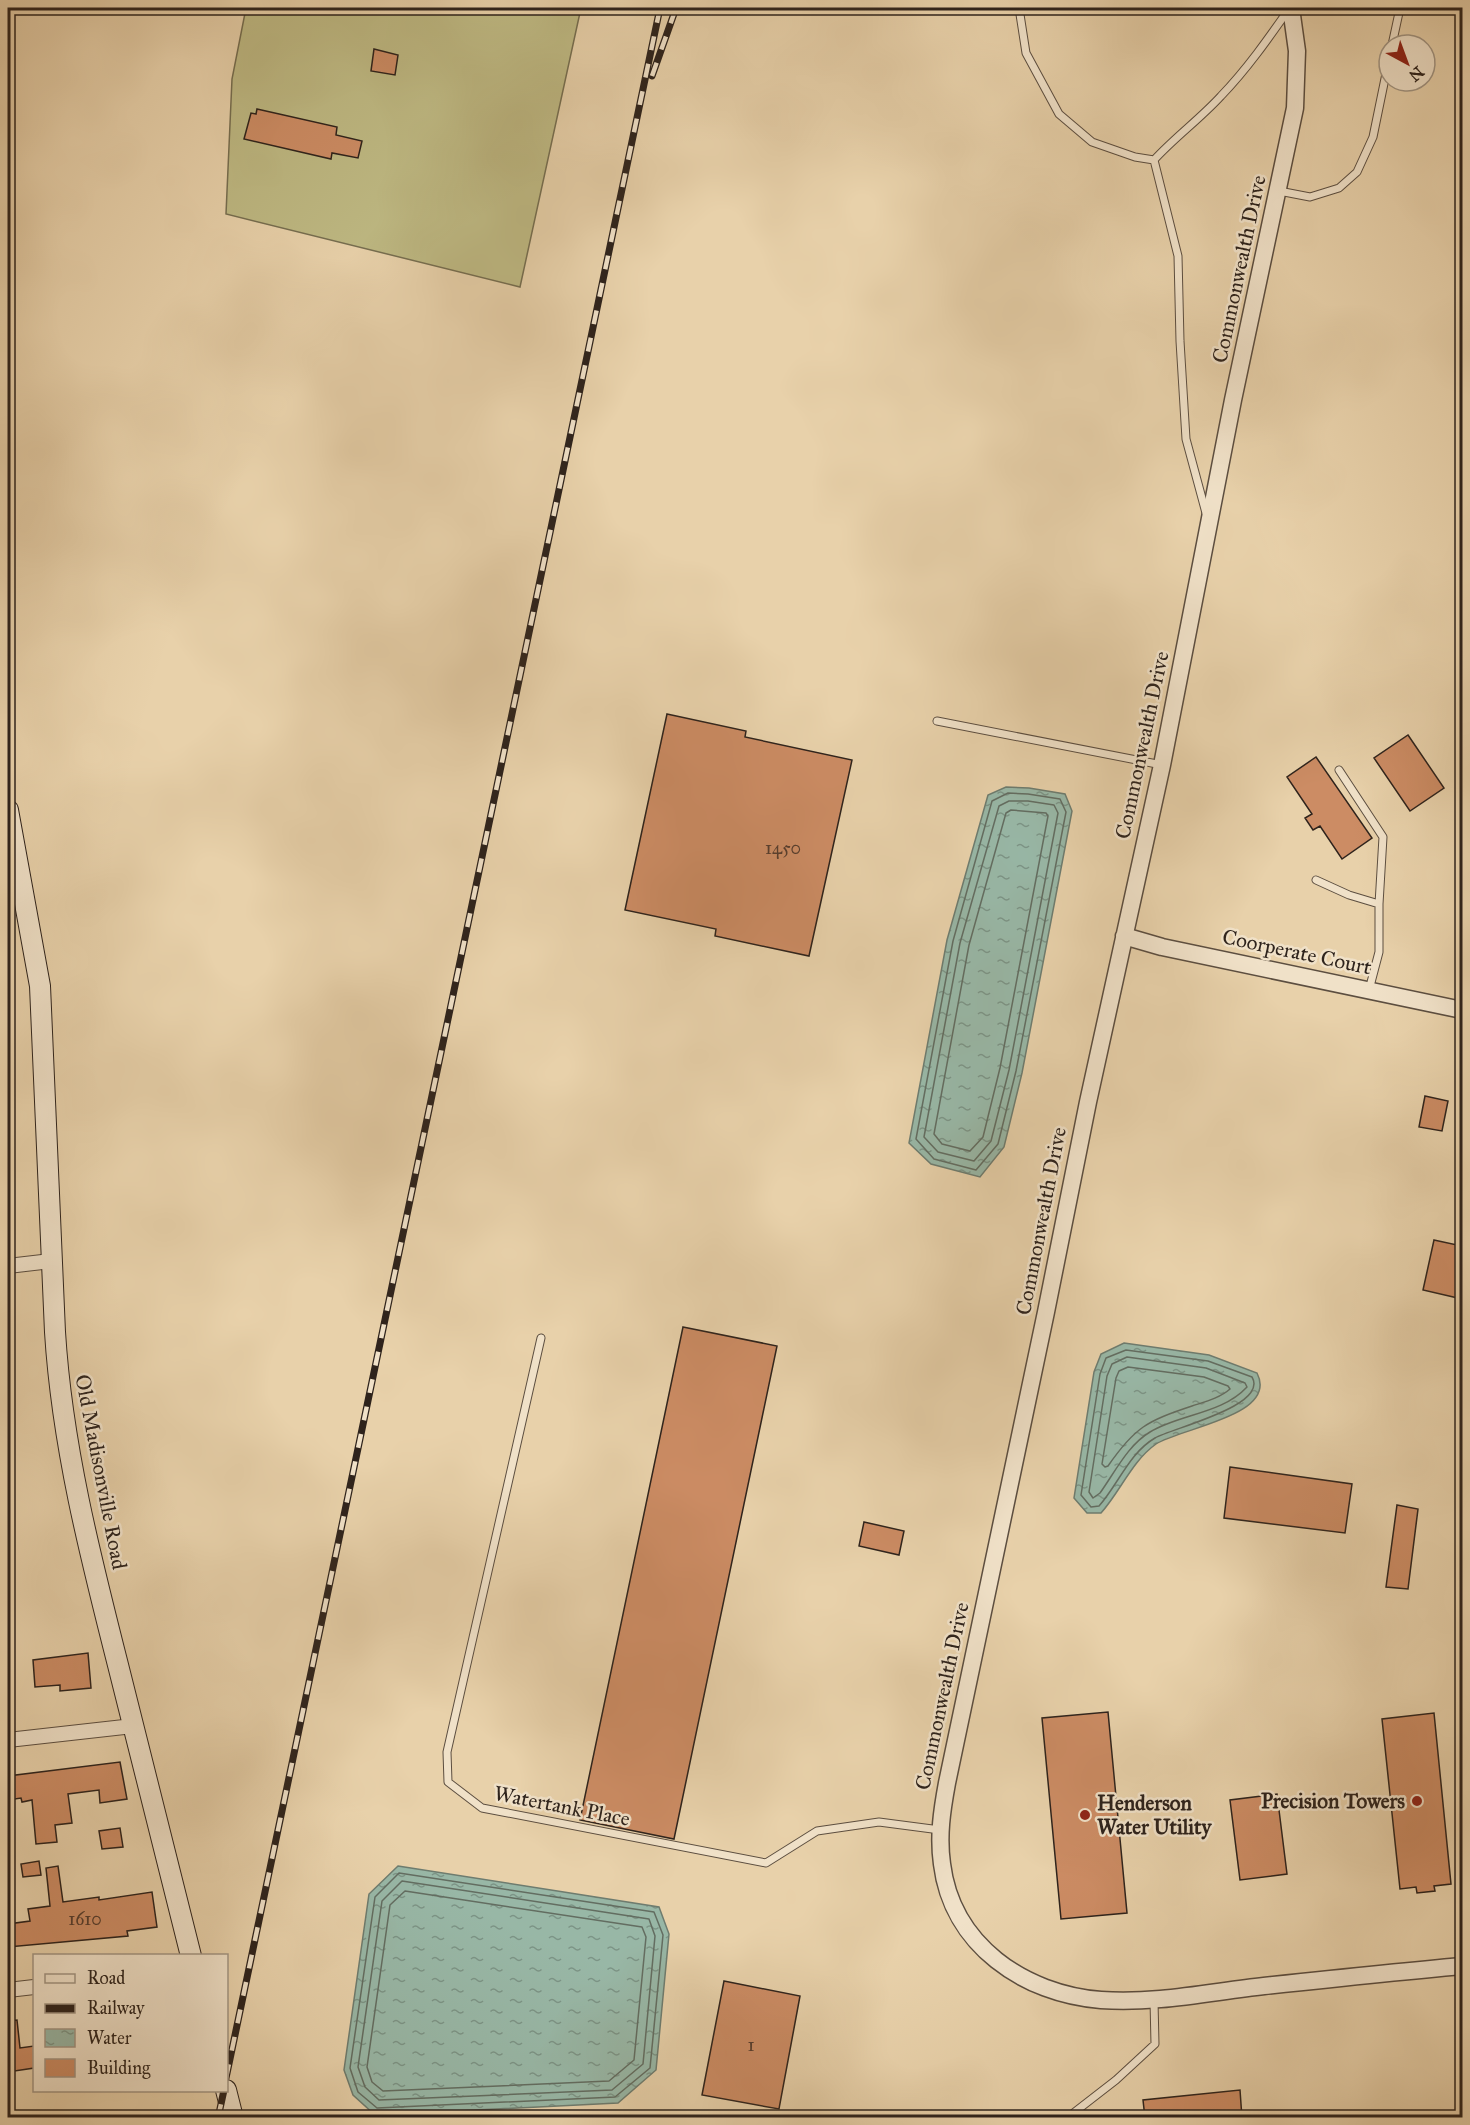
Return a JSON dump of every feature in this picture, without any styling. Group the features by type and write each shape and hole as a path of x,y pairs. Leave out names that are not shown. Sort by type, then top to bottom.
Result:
{"main road":[{"name":"Old Madisonville Road","path":"8,810 40,986 51,1262 58,1387 65,1433 83,1524 190,1954"},
{"path":"226,2092 233,2118"}],"street":[{"name":"Commonwealth Drive","path":"1290,8 1297,51 1295,108 1233,400 1162,765 949,1772 940,1830 942,1867 948,1892 958,1915 988,1954 1008,1970 1030,1983 1053,1992 1077,1997 1102,2000 1154,1998 1462,1966"},
{"name":"Coorperate Court","path":"1124,936 1162,947 1462,1010"},
{"path":"8,1266 51,1262"},
{"path":"8,1740 133,1726"},
{"path":"8,1990 33,1987"}],"lane":[{"path":"1019,8 1026,53 1059,114 1092,142 1135,157 1154,160"},
{"path":"1154,160 1170,142 1220,97 1260,51 1290,8"},
{"path":"1395,33 1400,8"},
{"path":"1279,190 1310,197 1339,188 1357,172 1373,137 1382,93"},
{"path":"1154,160 1178,256 1186,439 1210,527"},
{"path":"937,721 1162,765"},
{"path":"1339,770 1383,837 1379,952 1369,990"},
{"path":"1316,880 1349,895 1379,904"},
{"name":"Watertank Place","path":"541,1338 447,1752 448,1782 482,1808 766,1863 817,1831 879,1822 940,1830"},
{"path":"1068,2118 1116,2080 1155,2044 1154,1998"}],"shaded area":[{"path":"246,8 581,8 520,287 226,214 232,79"}],"water":[{"path":"1006,787 1065,794 1072,811 1022,1073 1004,1147 980,1177 931,1164 909,1143 947,940 988,795"},
{"path":"1124,1343 1209,1355 1257,1373 1260,1388 1254,1400 1241,1410 1224,1419 1156,1444 1140,1459 1101,1513 1087,1513 1074,1498 1094,1372 1101,1354"},
{"path":"398,1866 659,1907 669,1934 656,2070 618,2103 375,2115 353,2095 344,2070 369,1894"}],"building":[{"path":"374,49 398,55 395,75 371,71"},
{"path":"257,109 337,127 336,135 362,141 358,158 332,153 331,159 244,139 251,113 256,114"},
{"path":"667,714 746,731 745,737 852,760 809,956 715,936 716,929 625,910"},
{"path":"1408,735 1444,788 1410,811 1374,758"},
{"path":"1316,757 1372,838 1342,859 1320,826 1313,830 1305,818 1312,814 1287,777"},
{"path":"1425,1096 1448,1101 1442,1131 1419,1127"},
{"path":"1434,1240 1462,1246 1462,1299 1423,1290"},
{"path":"683,1327 777,1346 674,1839 580,1820"},
{"path":"1230,1467 1352,1484 1345,1533 1224,1518"},
{"path":"1397,1505 1418,1509 1408,1589 1386,1587"},
{"path":"864,1522 904,1531 899,1555 859,1546"},
{"path":"88,1653 91,1688 60,1691 60,1685 35,1687 33,1660"},
{"name":"Henderson Water Utility","path":"1108,1712 1127,1913 1061,1919 1042,1718"},
{"name":"Precision Towers","path":"1434,1713 1451,1884 1434,1886 1435,1891 1417,1893 1416,1887 1400,1889 1382,1719"},
{"path":"120,1762 127,1799 100,1803 99,1790 68,1794 72,1823 55,1825 57,1842 36,1844 32,1800 22,1802 21,1798 8,1800 8,1776"},
{"path":"1277,1794 1287,1874 1240,1880 1230,1800"},
{"path":"120,1828 123,1847 102,1849 99,1831"},
{"path":"39,1861 41,1875 23,1877 21,1864"},
{"path":"58,1866 63,1902 99,1897 99,1900 152,1892 157,1927 127,1931 128,1936 8,1947 8,1924 30,1921 28,1909 50,1906 46,1868"},
{"path":"724,1981 800,1996 779,2109 702,2095"},
{"path":"17,2020 20,2048 33,2046 33,2068 8,2072 8,2021"},
{"path":"1240,2090 1242,2118 1145,2118 1143,2100"}],"railway":[{"path":"228,2068 660,8"},
{"path":"652,76 676,8"},
{"path":"218,2118 224,2092"}],"place":[{"name":"Precision Towers","path":"1417,1801"},
{"name":"Henderson Water Utility","path":"1085,1815"}]}
